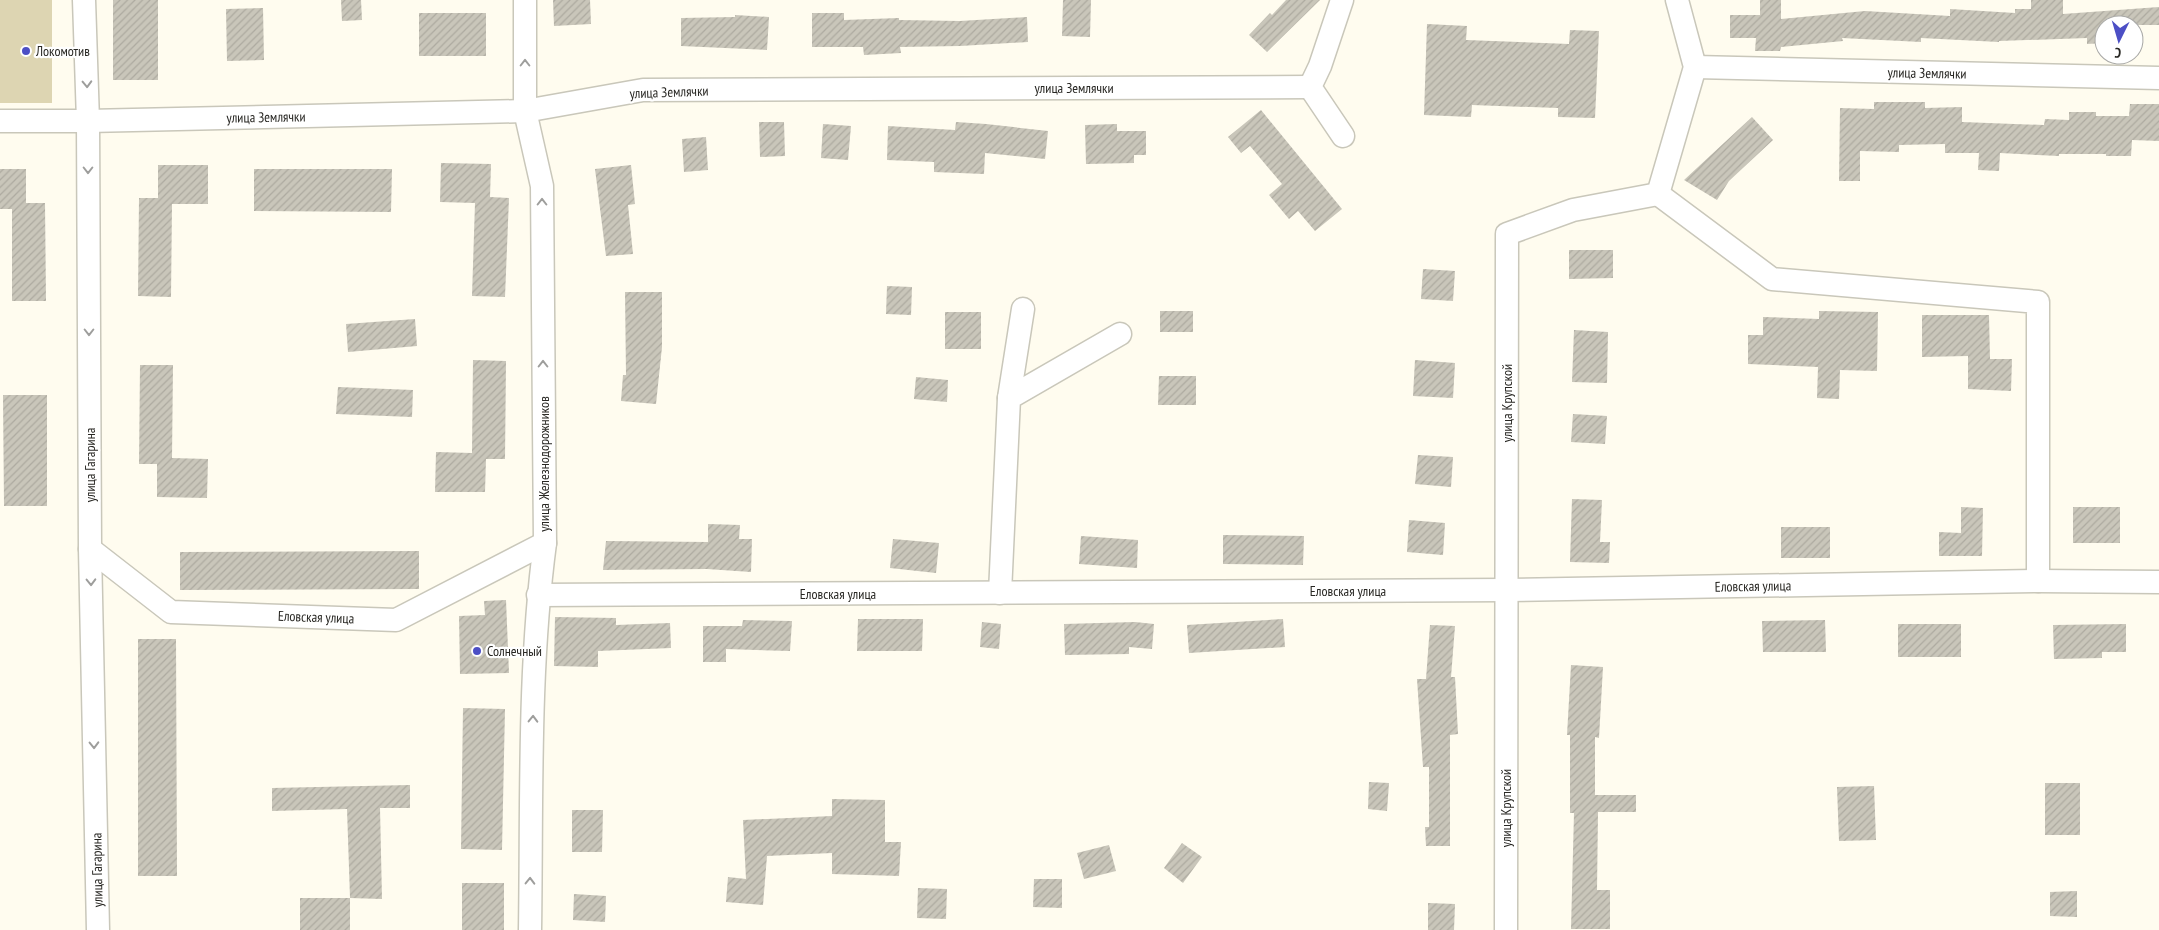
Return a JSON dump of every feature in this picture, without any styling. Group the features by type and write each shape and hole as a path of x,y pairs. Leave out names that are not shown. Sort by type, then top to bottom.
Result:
{"street":[{"name":"улица Гагарина","path":"84,0 88,121 90,548 98,930"},
{"name":"улица Железнодорожников","path":"525,0 524,111 542,186 545,543 538,595 533,697 530,930"},
{"path":"1342,0 1320,66 1310,87 1343,136"},
{"path":"1677,0 1696,67 1658,194 1772,279 2038,302 2038,581"},
{"name":"улица Землячки","path":"1696,67 2159,78"},
{"name":"улица Землячки","path":"0,121 88,121 524,111 643,90 1310,87"},
{"name":"улица Крупской","path":"1506,930 1507,234 1573,210 1658,194"},
{"path":"1000,593 1009,398 1022,309"},
{"path":"1009,398 1120,334"},
{"name":"Еловская улица","path":"90,548 170,612 396,620 545,543"},
{"name":"Еловская улица","path":"538,595 1506,590 2038,581 2159,582"}],"shaded area":[{"name":"Локомотив","path":"0,0 52,0 52,103 0,103"}],"building":[{"path":"113,0 158,0 158,80 113,80"},
{"path":"341,0 361,0 362,20 342,21"},
{"path":"553,0 590,0 591,24 554,26"},
{"path":"1063,0 1091,0 1090,37 1062,36"},
{"path":"1286,0 1320,0 1267,52 1249,35 1270,13 1272,15"},
{"path":"1760,0 1781,0 1781,19 1865,11 1950,16 1950,9 2015,13 2015,9 2031,9 2031,0 2063,0 2063,14 2159,7 2159,25 2144,25 2144,15 2094,15 2094,44 2087,44 2087,38 1999,42 1921,38 1921,42 1842,38 1843,41 1781,47 1780,51 1755,51 1756,38 1730,38 1730,15 1760,15"},
{"path":"263,8 264,60 227,61 226,9"},
{"path":"419,13 486,13 486,56 419,56"},
{"path":"812,13 844,13 844,20 899,18 899,20 960,21 1027,17 1028,42 900,47 901,53 864,55 863,47 812,47"},
{"path":"735,15 769,17 767,50 681,46 681,18 735,17"},
{"path":"1427,24 1467,26 1466,40 1569,44 1570,30 1599,31 1595,118 1558,117 1558,108 1472,105 1471,117 1424,115"},
{"path":"1874,102 1925,102 1925,108 1962,107 1962,122 2044,125 2045,119 2069,120 2069,112 2096,112 2096,116 2129,116 2130,104 2159,104 2159,141 2132,140 2131,156 2059,154 2059,156 2000,153 1999,171 1978,170 1979,153 1945,153 1945,144 1899,145 1899,152 1860,151 1860,181 1839,181 1840,108 1874,109"},
{"path":"1261,110 1342,209 1315,231 1298,211 1289,219 1269,195 1282,184 1250,146 1241,153 1228,137"},
{"path":"1752,117 1773,140 1729,181 1717,200 1684,180"},
{"path":"759,122 784,122 785,156 760,157"},
{"path":"956,122 1048,131 1045,159 985,153 984,174 934,172 934,162 887,160 888,126 955,130"},
{"path":"823,124 851,126 848,160 821,158"},
{"path":"1117,124 1117,131 1146,131 1146,155 1134,155 1134,163 1086,164 1085,125"},
{"path":"706,137 708,170 684,172 682,139"},
{"path":"441,163 491,164 490,197 509,198 505,297 472,296 475,203 440,202"},
{"path":"158,165 208,165 208,204 172,204 171,297 138,296 139,198 158,198"},
{"path":"631,165 635,204 628,205 633,254 606,256 595,169"},
{"path":"0,169 26,169 26,203 45,203 46,301 12,301 12,209 0,209"},
{"path":"254,169 392,169 391,212 254,211"},
{"path":"1569,250 1613,250 1613,278 1569,279"},
{"path":"1423,269 1455,271 1453,301 1421,299"},
{"path":"887,286 912,287 911,315 886,314"},
{"path":"625,292 662,292 662,347 656,404 621,401 623,375 626,375"},
{"path":"1160,311 1193,311 1193,332 1160,332"},
{"path":"1819,311 1878,312 1877,371 1840,370 1839,399 1817,398 1818,367 1748,364 1748,335 1763,335 1763,317 1819,319"},
{"path":"945,312 981,312 981,349 945,349"},
{"path":"1922,315 1989,315 1990,359 2012,359 2011,391 1968,389 1968,356 1922,357"},
{"path":"415,319 417,346 348,352 346,324"},
{"path":"1574,330 1608,332 1607,383 1572,382"},
{"path":"473,360 506,361 505,459 486,459 485,492 435,492 436,452 472,453"},
{"path":"1415,360 1455,363 1453,398 1413,396"},
{"path":"140,365 173,365 172,458 208,459 207,498 157,497 157,464 139,464"},
{"path":"1159,376 1196,376 1196,405 1158,405"},
{"path":"916,377 948,380 947,402 914,399"},
{"path":"338,387 413,390 412,417 336,414"},
{"path":"3,395 47,395 47,506 4,506"},
{"path":"1573,414 1607,416 1605,444 1571,442"},
{"path":"1418,455 1453,457 1451,487 1415,484"},
{"path":"1572,499 1602,500 1600,542 1610,542 1609,563 1570,562"},
{"path":"1961,507 1983,508 1982,556 1939,556 1939,532 1961,533"},
{"path":"2073,507 2120,507 2120,543 2073,543"},
{"path":"1409,520 1445,523 1443,555 1407,552"},
{"path":"708,524 740,525 739,539 752,539 751,572 707,569 603,570 606,541 708,542"},
{"path":"1781,527 1830,527 1830,558 1781,558"},
{"path":"1223,535 1304,536 1303,565 1223,564"},
{"path":"1081,536 1138,540 1137,568 1079,564"},
{"path":"893,539 939,543 936,573 890,568"},
{"path":"419,551 419,589 180,590 180,552"},
{"path":"506,600 509,673 460,674 459,616 485,615 484,601"},
{"path":"555,617 616,618 616,625 670,623 671,648 598,651 598,667 554,666"},
{"path":"858,619 923,619 922,651 857,651"},
{"path":"1283,619 1285,647 1189,653 1187,625"},
{"path":"743,620 792,621 790,651 726,649 726,662 703,662 703,626 742,626"},
{"path":"1825,620 1826,652 1763,652 1762,621"},
{"path":"982,622 1001,624 999,649 980,647"},
{"path":"1135,622 1154,624 1152,649 1129,647 1129,654 1065,655 1064,624"},
{"path":"1898,624 1961,624 1961,657 1898,657"},
{"path":"2126,624 2126,652 2102,652 2102,658 2054,659 2053,625"},
{"path":"1430,625 1455,626 1451,677 1455,677 1458,734 1450,735 1450,846 1426,846 1425,827 1429,827 1429,767 1423,767 1417,679 1426,679"},
{"path":"138,639 176,639 177,876 138,876"},
{"path":"1571,665 1603,667 1599,738 1595,737 1595,795 1636,795 1636,812 1598,812 1597,890 1610,890 1610,929 1571,929 1574,813 1570,813 1570,735 1567,735"},
{"path":"463,708 505,709 502,850 461,849"},
{"path":"1369,782 1389,783 1387,811 1368,809"},
{"path":"2045,783 2080,783 2080,835 2045,835"},
{"path":"410,785 410,808 380,808 382,899 350,898 347,809 272,811 272,788"},
{"path":"1874,786 1876,840 1839,841 1837,787"},
{"path":"832,799 885,800 885,842 901,842 899,876 832,874 832,853 767,856 763,905 726,902 728,877 746,879 743,820 832,816"},
{"path":"572,810 603,810 602,852 572,852"},
{"path":"1182,843 1202,857 1183,883 1164,868"},
{"path":"1109,845 1116,871 1084,879 1077,853"},
{"path":"1034,879 1062,879 1062,908 1033,907"},
{"path":"462,883 504,883 504,930 462,930"},
{"path":"918,888 947,889 946,919 917,918"},
{"path":"2077,891 2077,917 2050,916 2050,892"},
{"path":"574,894 606,896 605,922 573,920"},
{"path":"300,898 350,898 350,930 300,930"},
{"path":"1428,903 1455,904 1454,930 1428,930"}],"place":[{"name":"Локомотив","path":"26,51"},
{"name":"Солнечный","path":"477,651"}]}
